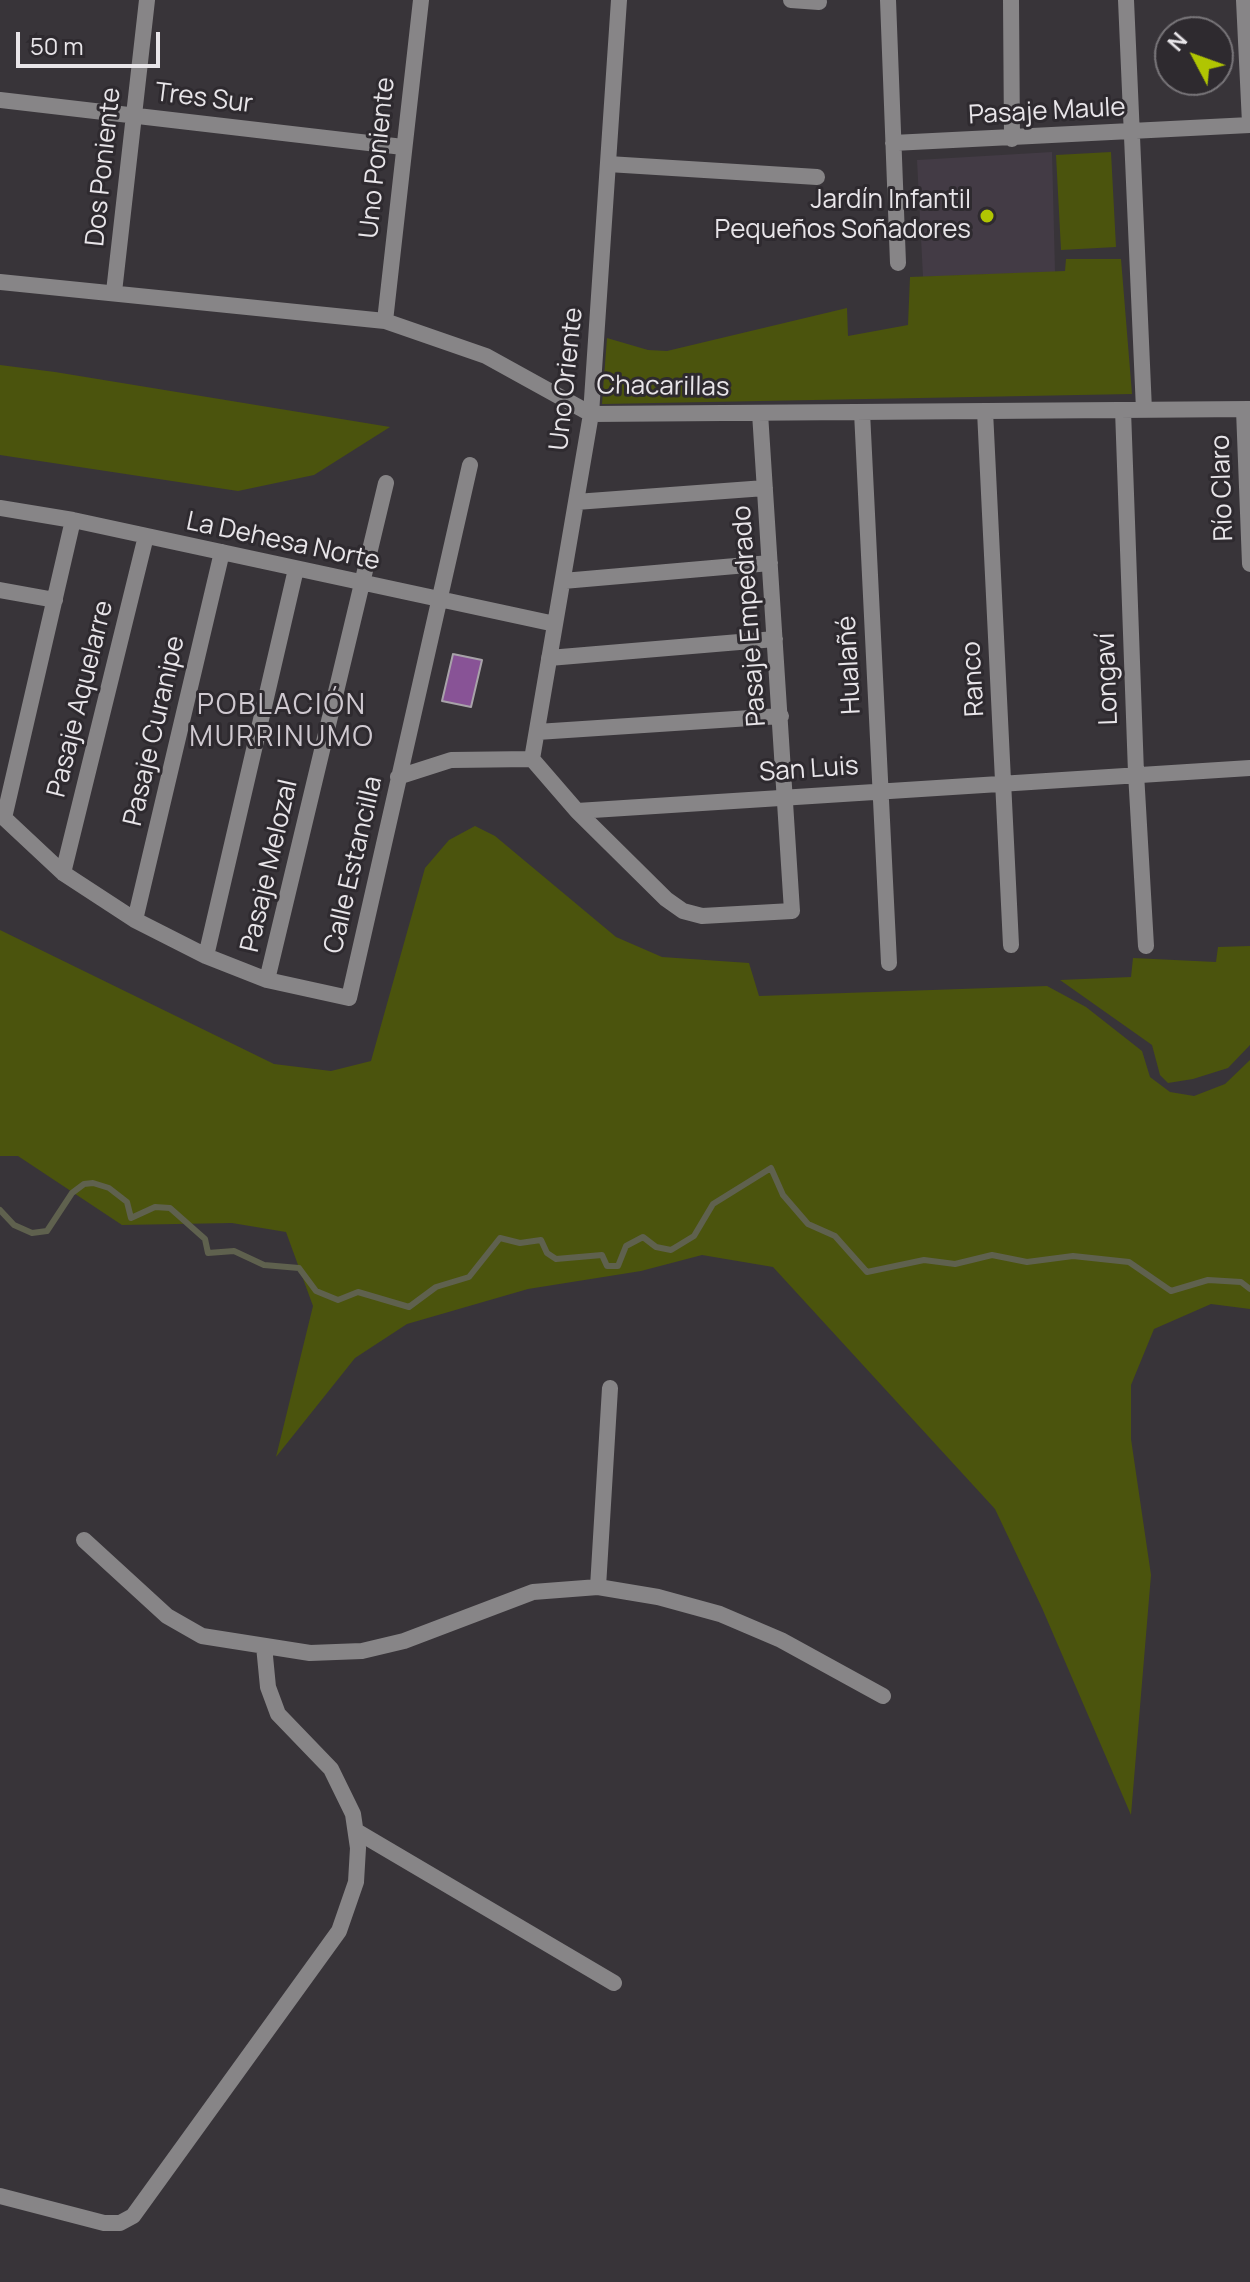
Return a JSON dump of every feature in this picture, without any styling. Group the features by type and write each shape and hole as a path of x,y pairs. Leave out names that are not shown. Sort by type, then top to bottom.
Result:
{"street":[{"name":"Dos Poniente","path":"114,292 147,0"},
{"name":"Uno Poniente","path":"385,321 421,0"},
{"name":"Uno Oriente","path":"532,759 591,414 619,0"},
{"path":"791,0 819,2"},
{"path":"888,0 898,263"},
{"path":"1011,0 1012,139"},
{"path":"1126,0 1144,410"},
{"path":"1244,0 1250,124"},
{"name":"Tres Sur","path":"0,100 403,147"},
{"name":"Pasaje Maule","path":"893,143 1250,124"},
{"path":"608,164 817,177"},
{"name":"Chacarillas","path":"0,282 385,321 486,356 591,414 1247,410"},
{"name":"Longaví","path":"1123,410 1136,773 1146,946"},
{"name":"Río Claro","path":"1247,410 1250,564"},
{"name":"Ranco","path":"985,411 1011,945"},
{"name":"Hualañé","path":"862,412 889,963"},
{"name":"Pasaje Empedrado","path":"577,811 666,899 683,911 702,916 792,911 760,413"},
{"name":"Calle Estancilla","path":"267,980 349,998 470,465"},
{"name":"Pasaje Melozal","path":"267,980 386,483"},
{"path":"576,502 765,488"},
{"name":"La Dehesa Norte","path":"0,508 73,520 555,624"},
{"path":"73,520 2,816 63,873 135,920 206,956 267,980"},
{"name":"Pasaje Aquelarre","path":"63,873 146,536"},
{"name":"Pasaje Curanipe","path":"135,920 222,552"},
{"path":"563,581 770,563"},
{"path":"206,956 296,569"},
{"path":"0,590 55,600"},
{"path":"549,658 775,639"},
{"path":"537,732 781,716"},
{"path":"398,777 451,760 532,759 577,811"},
{"name":"San Luis","path":"577,811 1003,781 1250,768"},
{"path":"598,1587 610,1388"},
{"path":"84,1540 185,1628 202,1636 310,1653 362,1651 404,1641 533,1592 598,1587 658,1597 720,1614 781,1640 883,1696"},
{"path":"0,2196 104,2223 120,2223 138,2210 339,1931 356,1882 356,1831 347,1797 331,1769 278,1714 268,1687 264,1646"},
{"path":"356,1831 614,1983"}],"shaded area":[{"name":"Jardín Infantil Pequeños Soñadores","path":"1052,152 1055,272 923,277 917,160"}],"green space":[{"path":"1111,152 1116,247 1061,250 1056,155"},
{"path":"1066,259 1121,259 1132,394 602,404 607,338 648,350 667,351 847,308 848,336 908,325 910,277 1065,271"},
{"path":"0,365 390,427 314,475 238,491 0,455"},
{"path":"475,826 495,836 616,937 662,957 749,963 759,996 1047,986 1086,1007 1142,1051 1150,1077 1170,1092 1194,1096 1225,1084 1250,1060 1250,1309 1211,1304 1154,1329 1131,1385 1131,1439 1151,1575 1131,1815 1042,1608 995,1509 773,1267 702,1255 641,1271 528,1289 407,1324 355,1358 276,1457 313,1306 286,1232 232,1223 122,1225 18,1156 0,1156 0,930 274,1064 331,1071 371,1061 425,868 449,840"},
{"path":"1250,946 1250,1045 1228,1068 1193,1079 1168,1083 1160,1075 1152,1045 1060,980 1131,977 1133,958 1216,962 1218,947"}],"building":[{"path":"453,654 482,660 471,707 442,701"}],"waterway":[{"path":"0,1210 14,1225 32,1233 47,1231 72,1193 84,1184 93,1183 109,1188 127,1202 131,1218 155,1207 170,1208 205,1239 208,1253 234,1251 264,1265 299,1268 316,1291 338,1300 358,1292 409,1307 436,1287 469,1277 500,1238 520,1243 541,1240 547,1253 556,1259 602,1255 607,1266 618,1266 626,1246 643,1237 656,1247 671,1250 694,1236 713,1204 771,1168 783,1195 808,1224 835,1236 867,1272 924,1260 955,1264 992,1255 1027,1262 1073,1256 1129,1262 1171,1291 1208,1280 1241,1282 1250,1289"}],"place":[{"name":"Jardín Infantil Pequeños Soñadores","path":"987,216"}],"district":[{"name":"POBLACIÓN MURRINUMO","path":"282,722"}]}
